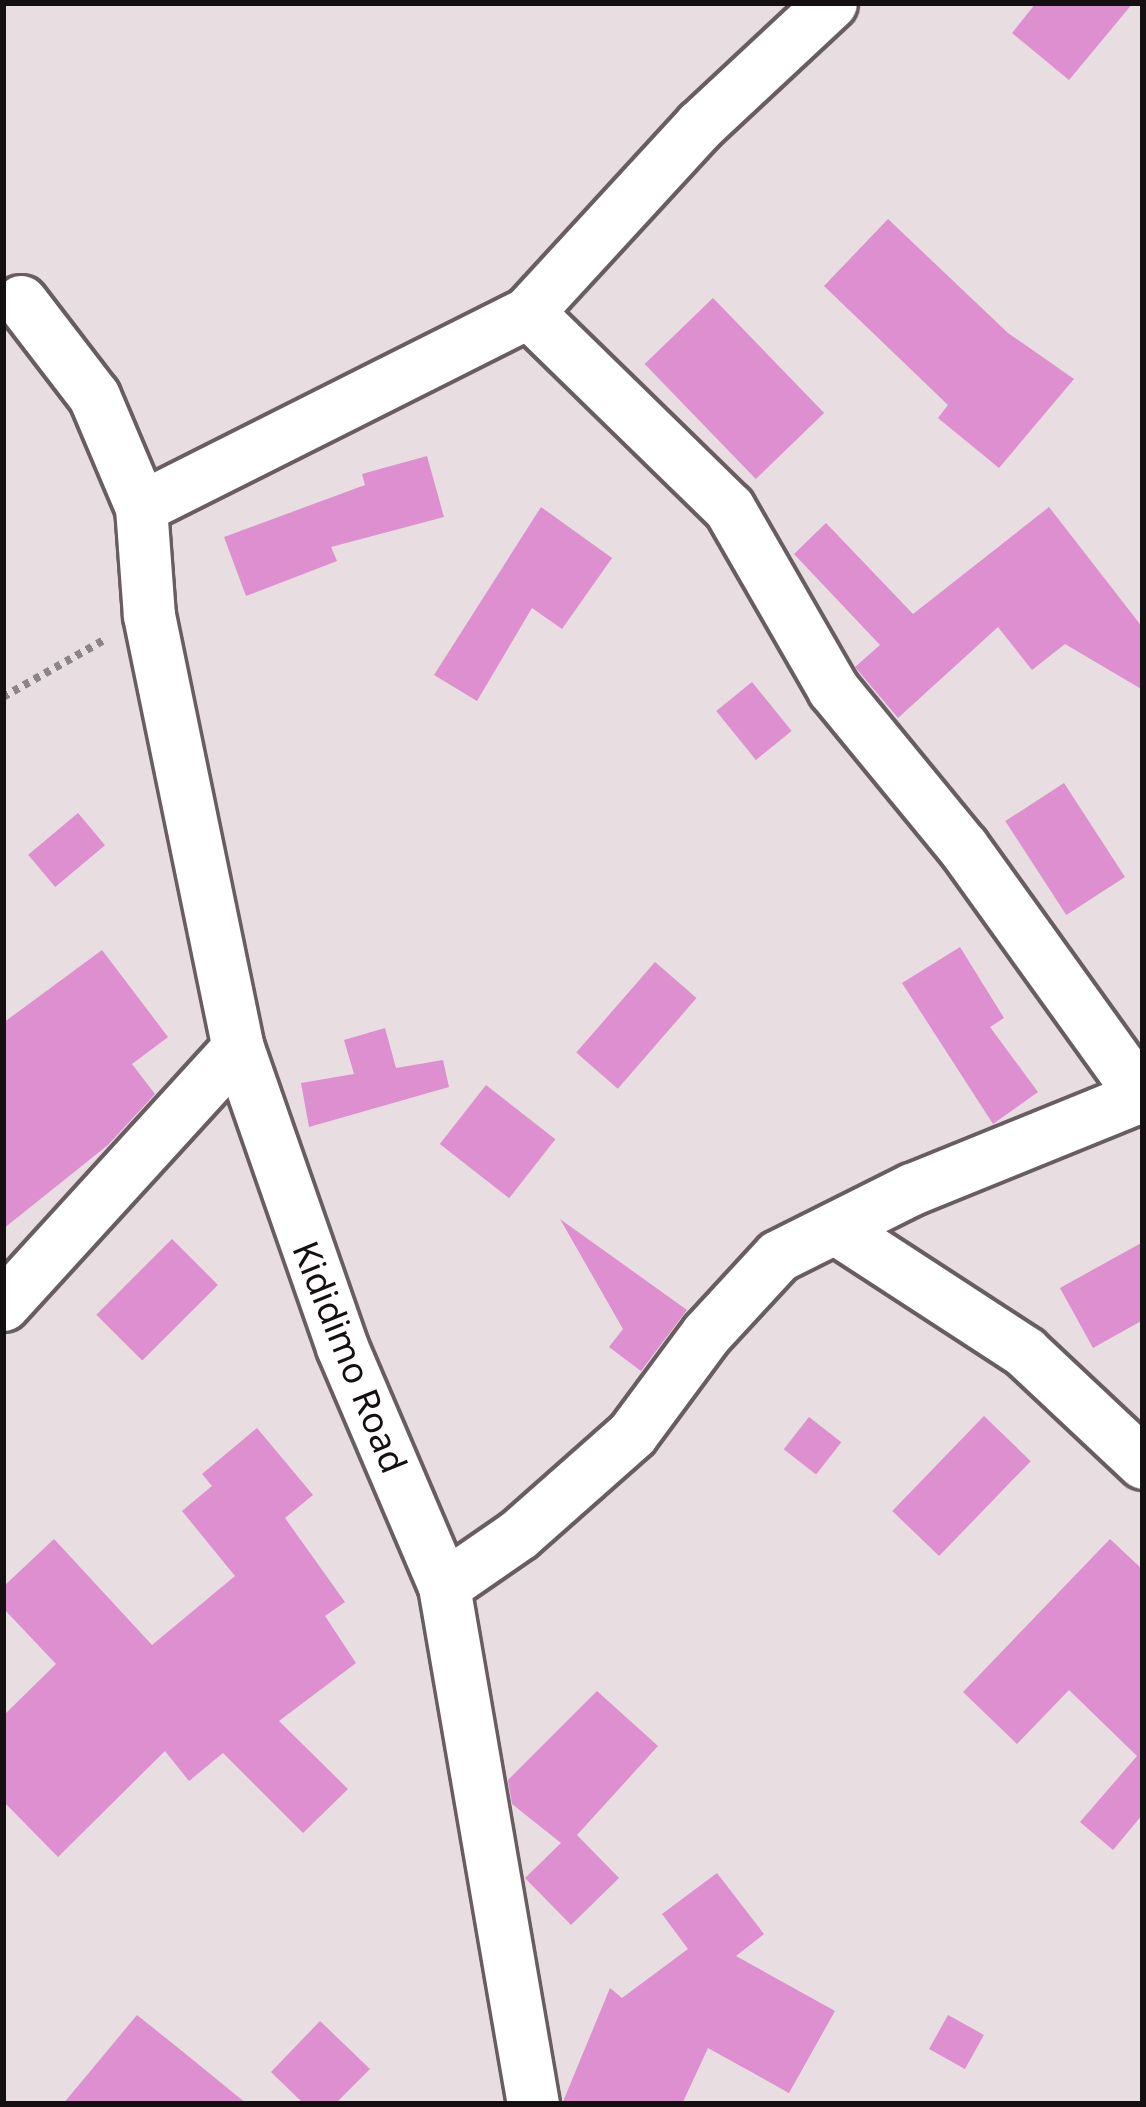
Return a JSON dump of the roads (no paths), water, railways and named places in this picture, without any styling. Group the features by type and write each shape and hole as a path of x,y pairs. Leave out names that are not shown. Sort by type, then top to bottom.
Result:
{"street":[{"path":"141,507 528,312 700,125 831,3"},
{"name":"Kididimo Road","path":"20,301 94,396 141,507 149,614 238,1048 342,1347 444,1586 533,2104"},
{"path":"444,1586 519,1534 632,1434 706,1334 778,1256 912,1189 1143,1096 963,847 833,688 729,508 528,312"},
{"path":"3,1305 238,1048"},
{"path":"838,1230 1025,1352 1143,1463"}]}
